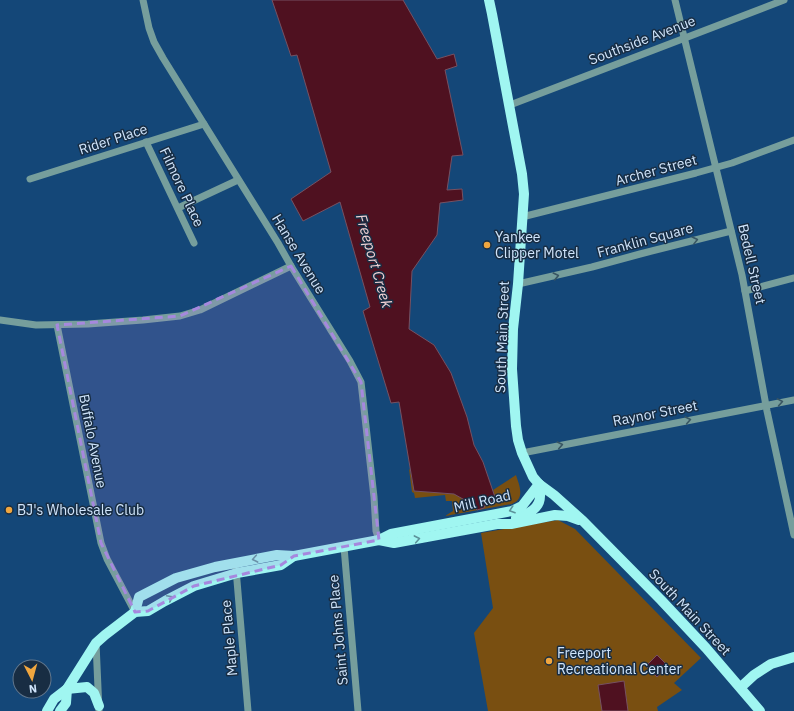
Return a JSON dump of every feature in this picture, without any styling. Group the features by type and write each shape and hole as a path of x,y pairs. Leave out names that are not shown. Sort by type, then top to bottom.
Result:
{"main road":[{"name":"South Main Street","path":"489,0 510,105 524,194 518,284 513,329 512,369 516,426 522,453 533,477 539,484 554,495 583,521 692,633 760,711"},
{"name":"Mill Road","path":"135,612 138,597 176,578 235,563 277,555 294,556 344,547 378,540 391,534 512,511 522,506 539,484"},
{"name":"Mill Road","path":"378,540 394,543 497,524 529,513 539,503 539,484"},
{"name":"Mill Road","path":"497,524 511,524 556,515 568,516 583,521"},
{"name":"Mill Road","path":"47,711 54,699 66,689 96,643 105,634 135,612 148,611 194,586 237,573 281,565 294,556"},
{"path":"740,687 754,675 771,664 794,656"},
{"path":"66,689 87,687 94,693 99,709"},
{"name":"Mill Road","path":"60,711 66,703 66,689"}],"street":[{"name":"Hanse Avenue","path":"143,0 149,28 154,42 163,58 278,243 350,361 361,382 378,540"},
{"name":"Bedell Street","path":"675,0 742,275 766,405 794,535"},
{"name":"Southside Avenue","path":"510,105 784,0"},
{"name":"Rider Place","path":"30,179 204,124"},
{"name":"Archer Street","path":"522,217 732,163 794,140"},
{"name":"Filmore Place","path":"146,142 194,243"},
{"path":"178,208 238,180"},
{"name":"Franklin Square","path":"518,284 592,268 731,231"},
{"path":"0,320 36,325 57,325 143,320 180,316 200,310 291,266"},
{"path":"745,291 794,278"},
{"name":"Buffalo Avenue","path":"57,325 100,543 135,612"},
{"name":"Raynor Street","path":"522,453 794,400"},
{"name":"Saint Johns Place","path":"344,547 358,711"},
{"name":"Maple Place","path":"235,563 248,711"},
{"path":"96,643 99,709"}],"highlighted area":[{"path":"291,266 361,382 379,540 294,556 281,565 194,586 148,611 135,612 101,543 57,325 180,316"}],"shaded area":[{"path":"409,469 414,491 454,494 470,503 477,510 486,503 496,500 493,490 516,475 520,488 520,495 517,501 512,504 445,516 453,511 452,501 446,501 445,495 415,498 414,493 412,492"},
{"path":"558,520 575,529 701,658 674,683 682,690 657,707 658,711 488,711 474,633 493,608 481,533"}],"water":[{"name":"Freeport Creek","path":"272,0 403,0 437,59 454,54 457,66 445,70 463,155 452,156 447,190 462,189 463,200 440,203 437,235 412,271 409,329 434,345 451,373 467,417 474,445 483,462 496,500 486,503 484,508 477,510 470,503 454,494 414,491 399,402 391,403 363,311 370,307 340,202 303,221 291,199 331,172 297,55 291,56"},
{"path":"657,655 668,666 657,677 646,666"},
{"path":"624,681 628,711 602,711 598,685"}],"place":[{"name":"Yankee Clipper Motel","path":"487,245"},
{"name":"BJ's Wholesale Club","path":"9,510"},
{"name":"Freeport Recreational Center","path":"549,661"}]}
